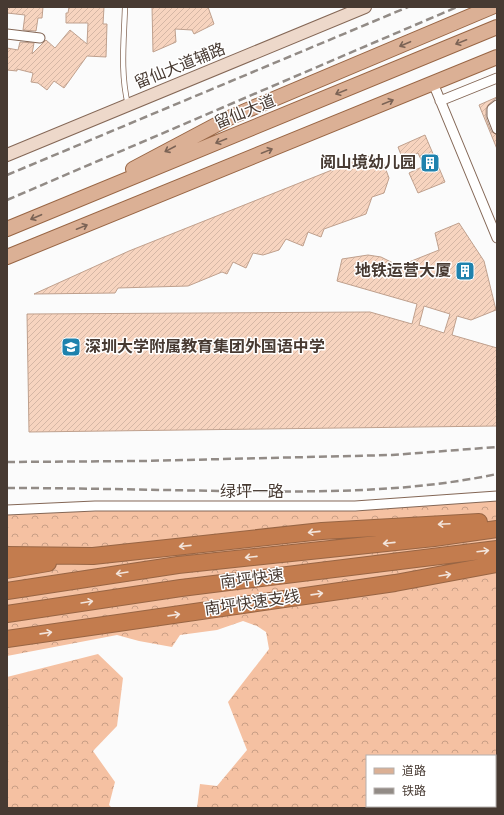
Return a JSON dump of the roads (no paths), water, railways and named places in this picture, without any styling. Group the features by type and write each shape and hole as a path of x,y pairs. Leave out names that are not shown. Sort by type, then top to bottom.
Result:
{"highway":[{"path":"7,570 93,556 322,531 497,521"},
{"name":"南坪快速","path":"7,591 178,565 434,538 497,529"},
{"name":"南坪快速","path":"7,614 173,589 497,549"},
{"path":"7,555 93,556"},
{"name":"南坪快速支线","path":"7,639 395,583 497,564"}],"main road":[{"name":"留仙大道辅路","path":"7,154 344,7"},
{"name":"留仙大道辅路","path":"7,146 127,101 365,7"},
{"path":"62,206 204,131 294,90 492,7"},
{"name":"留仙大道","path":"7,229 497,27"},
{"path":"7,257 497,57"}],"street":[{"path":"7,34 40,38"},
{"path":"440,101 497,78"},
{"path":"433,83 497,238"},
{"path":"497,105 492,109 492,116 497,129"},
{"name":"绿坪一路","path":"7,510 95,506 355,506 497,496"}],"lane":[{"path":"125,7 123,67 127,101"}],"railway":[{"path":"7,175 408,7"},
{"path":"7,200 457,7"},
{"path":"7,462 142,461 392,455 497,447"},
{"path":"7,488 328,491 429,485 497,474"}],"place":[{"name":"阅山境幼儿园","path":"430,163"},
{"name":"地铁运营大厦","path":"465,271"},
{"name":"深圳大学附属教育集团外国语中学","path":"71,347"}]}
